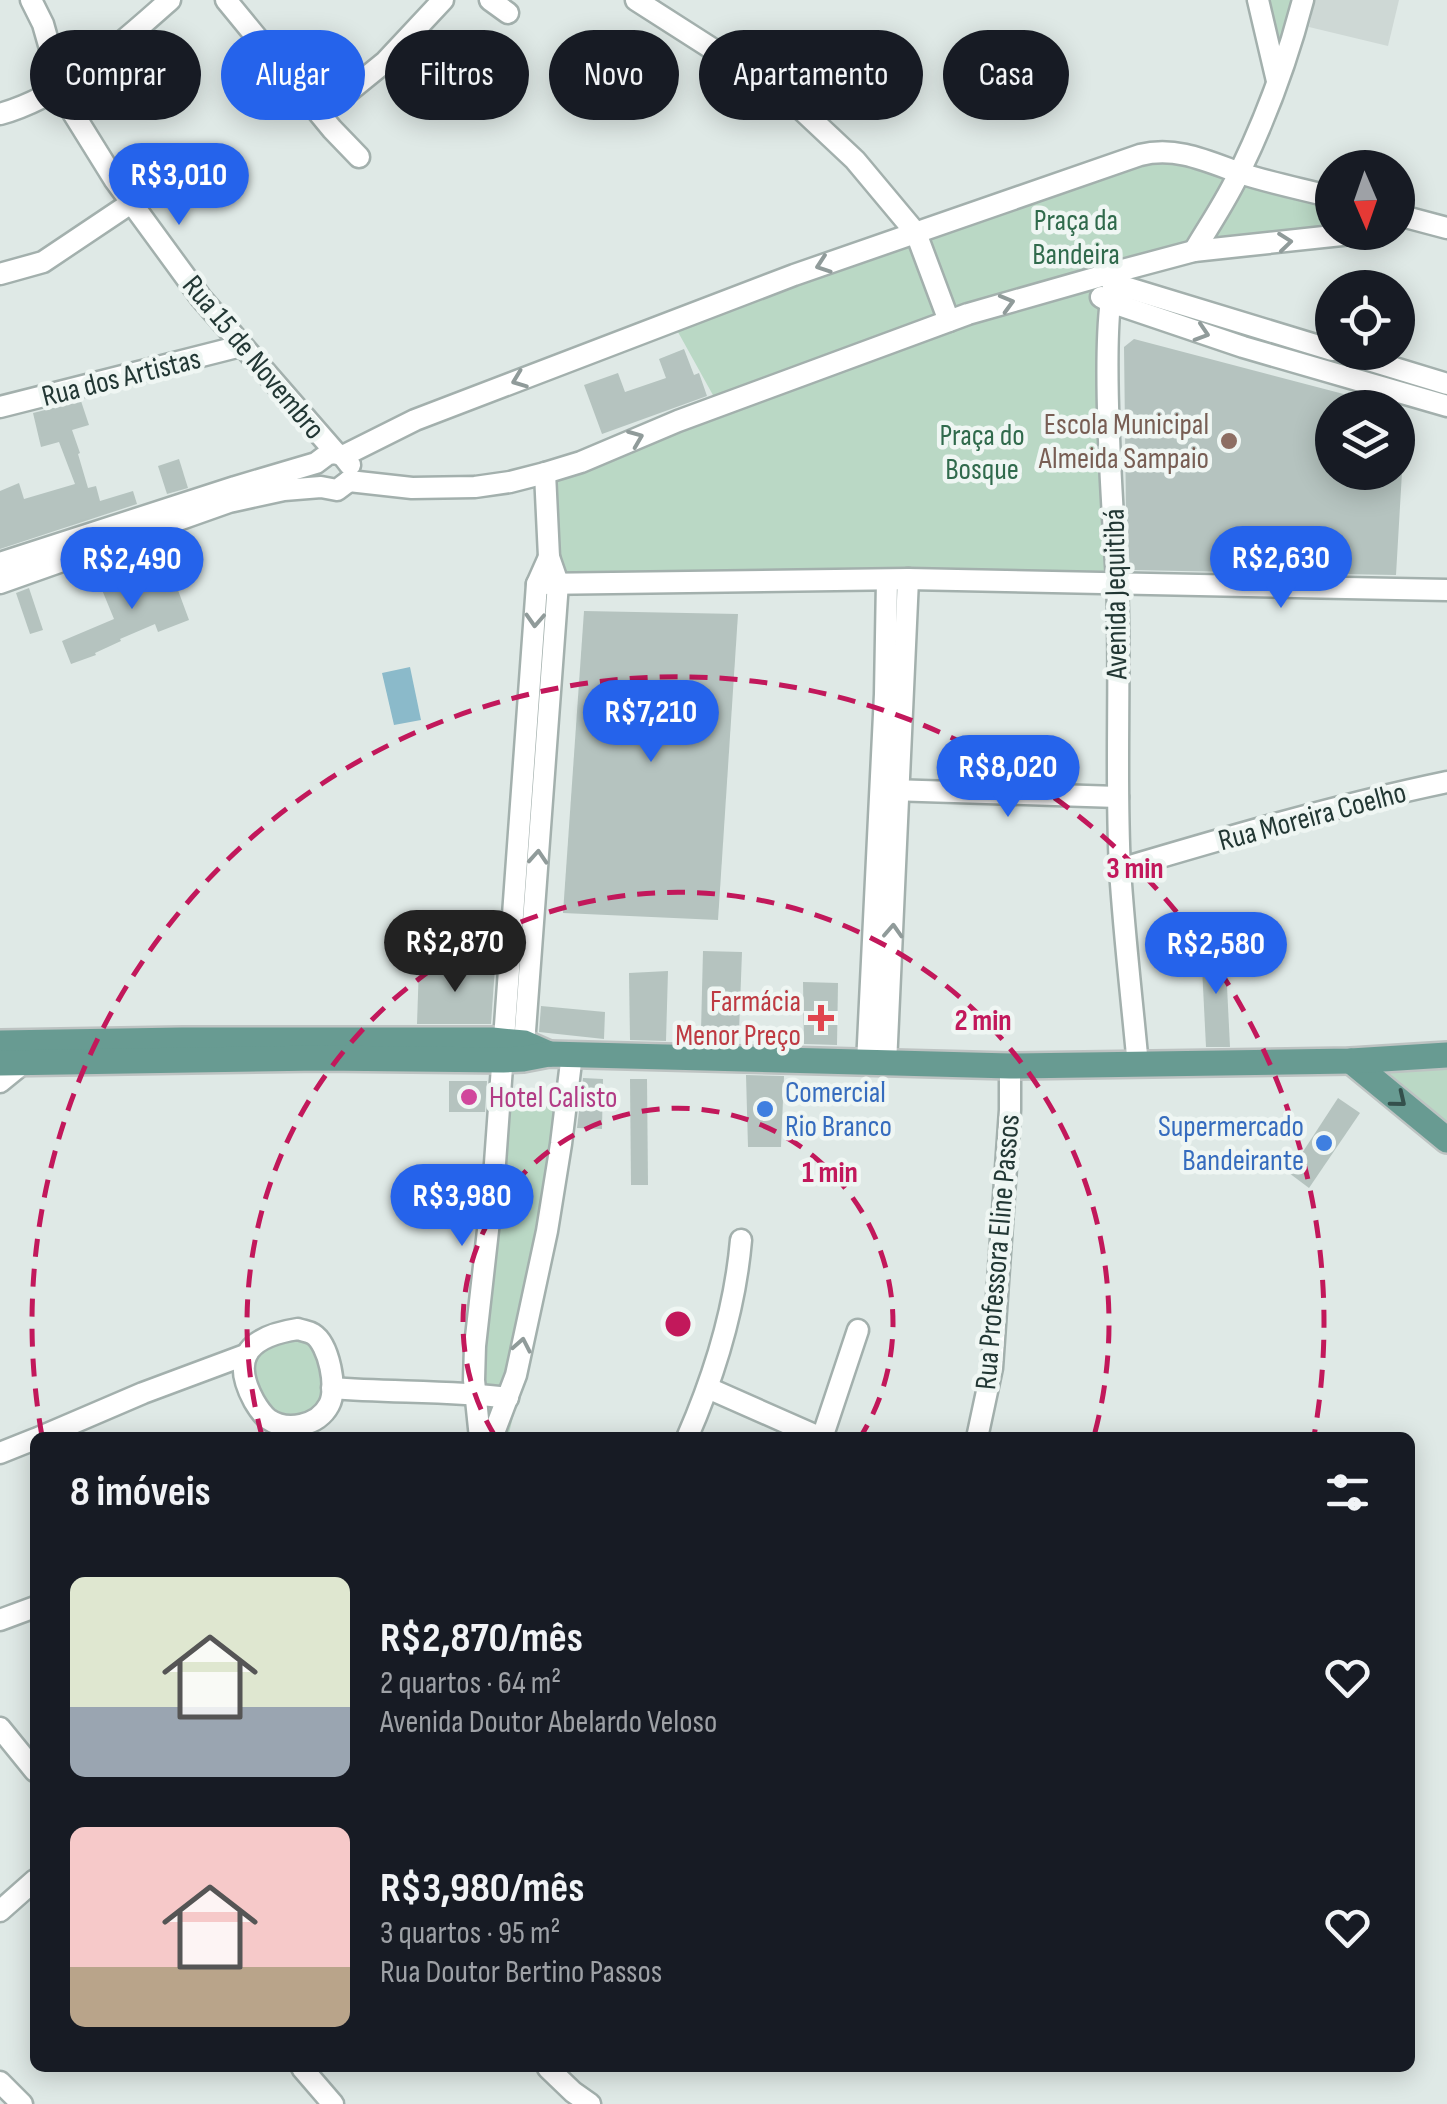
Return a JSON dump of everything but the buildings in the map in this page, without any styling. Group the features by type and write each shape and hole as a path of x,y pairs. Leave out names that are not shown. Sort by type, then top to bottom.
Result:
{"main road":[{"path":"0,1043 29,1053 514,1051 1010,1066 1138,1066 1447,1055"},
{"path":"0,1064 29,1053"},
{"path":"1351,1060 1447,1140"}],"street":[{"name":"Rua 15 de Novembro","path":"31,0 45,30"},
{"path":"136,30 170,0"},
{"path":"226,0 251,30"},
{"path":"365,78 443,0"},
{"path":"490,0 508,13"},
{"path":"636,0 789,98 855,160 916,233 949,320"},
{"path":"1258,0 1278,83"},
{"path":"1194,251 1240,173 1278,83 1303,0"},
{"path":"0,114 30,105"},
{"name":"Rua 15 de Novembro","path":"77,120 179,270 339,455"},
{"path":"326,120 359,157"},
{"path":"0,584 80,547 235,487 339,455 415,420 794,275 1140,155 1170,151 1315,193"},
{"path":"0,274 43,262 132,204"},
{"path":"1415,220 1441,227"},
{"path":"1415,228 1441,227"},
{"path":"1114,285 1194,251 1315,238"},
{"path":"1080,283 1114,285 1243,347 1447,406"},
{"path":"0,563 80,547 284,490 336,490 349,481 412,488 510,482 581,462 678,421 949,320 1080,283 1114,285 1315,345"},
{"name":"Avenida Jequitibá","path":"1114,285 1109,395 1117,582 1120,869 1138,1066"},
{"name":"Rua dos Artistas","path":"0,407 241,346"},
{"path":"1401,370 1447,384"},
{"path":"339,455 351,468 349,481"},
{"path":"316,463 314,476 321,487"},
{"path":"479,1432 475,1346 514,1051 549,557 545,472"},
{"path":"877,1064 898,580"},
{"path":"547,583 898,580 1447,590"},
{"name":"Rua Moreira Coelho","path":"1120,869 1236,834 1447,782"},
{"path":"890,790 1118,797"},
{"path":"0,1082 29,1053"},
{"path":"494,1432 516,1376 547,1231 562,1144 560,1054"},
{"name":"Rua Professora Eline Passos","path":"978,1432 992,1368 1010,1066"},
{"path":"690,1432 730,1317 741,1240"},
{"path":"51,1432 245,1355 272,1335 298,1330 314,1334 328,1359 330,1404 307,1430 276,1424 264,1416 245,1384 245,1355"},
{"path":"823,1432 858,1330"},
{"path":"332,1388 508,1398"},
{"path":"708,1388 807,1432"},
{"path":"0,1453 30,1441"},
{"path":"0,1620 30,1609"},
{"path":"0,1728 30,1765"},
{"path":"0,1910 30,1884"},
{"path":"305,2072 333,2104"},
{"path":"552,2072 590,2104"},
{"path":"0,2082 22,2104"}],"shaded area":[{"path":"1315,0 1399,0 1388,46 1309,27"}],"green space":[{"path":"1259,0 1303,0 1279,78"},
{"name":"Praça do Bosque","path":"1161,153 1315,194 1315,235 1119,271 1106,305 1117,582 558,583 545,473 719,406 673,323"},
{"path":"1447,1055 1447,1139 1351,1061"},
{"path":"506,1092 564,1095 520,1389 509,1432 479,1432 475,1380"},
{"path":"312,1333 332,1392 308,1418 264,1416 250,1355 272,1335"}],"water":[{"path":"410,667 421,720 394,725 382,673"}],"place":[{"name":"Escola Municipal Almeida Sampaio","path":"1229,441"},
{"name":"Farmácia Menor Preço","path":"821,1018"},
{"name":"Hotel Calisto","path":"469,1097"},
{"name":"Comercial Rio Branco","path":"765,1109"},
{"name":"Supermercado Bandeirante","path":"1324,1143"}],"park label":[{"name":"Praça da Bandeira","path":"1076,237"}]}
